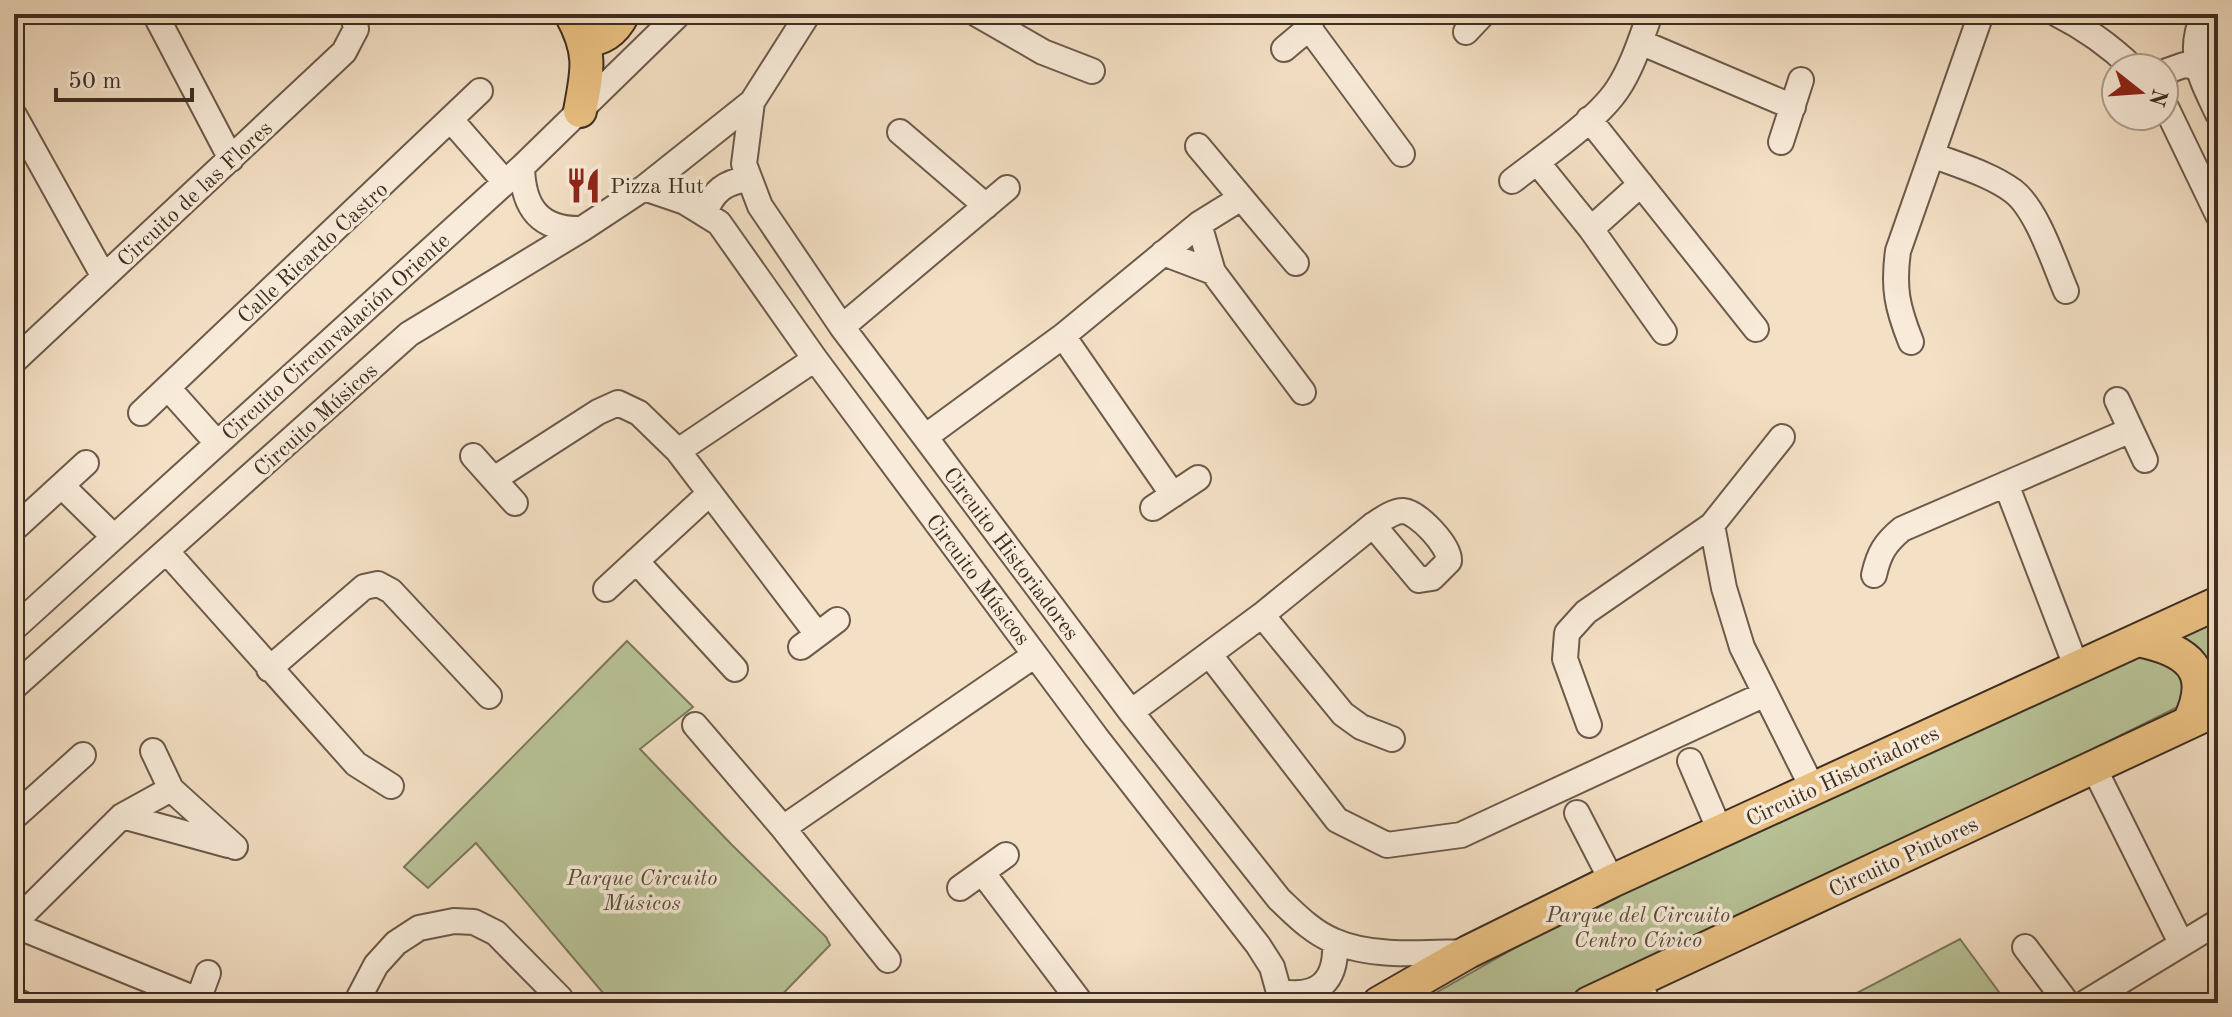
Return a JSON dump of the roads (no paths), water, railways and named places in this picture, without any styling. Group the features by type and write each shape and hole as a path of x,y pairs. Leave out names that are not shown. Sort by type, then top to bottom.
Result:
{"main road":[{"path":"578,27 606,35 619,23 623,14"},
{"path":"578,27 588,66 580,111"},
{"name":"Circuito Historiadores","path":"1379,1003 1468,952 1612,881 2218,603"},
{"path":"2138,640 2171,648 2188,659 2196,670 2198,699 2189,722"},
{"name":"Circuito Pintores","path":"1589,1003 1643,991 2218,709"}],"street":[{"path":"155,14 231,159"},
{"name":"Circuito de las Flores","path":"14,361 344,52 356,29 353,14"},
{"name":"Circuito Circunvalación Oriente","path":"14,628 513,174 679,14"},
{"path":"1466,32 1483,14"},
{"path":"1512,181 1589,119 1617,90 1650,14"},
{"path":"1911,342 1898,310 1894,281 1898,251 1981,14"},
{"path":"2057,14 2079,25 2116,52"},
{"path":"2204,14 2196,34 2196,67 2218,114"},
{"path":"991,18 1043,52 1092,71"},
{"name":"Circuito Historiadores","path":"799,20 752,102 744,164 760,206 842,327 1131,712 1279,899 1308,926 1335,942 1392,954 1468,952"},
{"path":"1284,49 1311,21 1402,154"},
{"path":"1640,42 1793,107"},
{"path":"2180,66 2196,67"},
{"path":"1781,142 1801,80"},
{"name":"Calle Ricardo Castro","path":"141,413 480,91"},
{"name":"Circuito Músicos","path":"14,687 409,334 644,188 752,102"},
{"path":"14,115 104,277"},
{"path":"1589,119 1756,329"},
{"path":"451,120 513,174 532,208 547,222 558,227 582,229"},
{"path":"900,132 986,206"},
{"path":"2178,132 2218,215"},
{"path":"1198,146 1296,263"},
{"path":"1932,155 1996,181 2014,192 2029,210 2066,291"},
{"path":"1537,162 1591,229 1664,332"},
{"path":"705,213 717,191 735,181 748,179"},
{"path":"1591,229 1641,184"},
{"name":"Circuito Músicos","path":"644,188 685,202 719,223 815,359 1035,655 1258,945 1272,967 1281,997"},
{"path":"842,327 1007,188"},
{"path":"925,437 1063,336 1199,224 1241,198"},
{"path":"1199,224 1213,272 1303,392"},
{"path":"1163,253 1213,272"},
{"path":"1063,336 1163,501 1198,478"},
{"path":"678,451 815,359"},
{"path":"168,388 217,443"},
{"path":"2117,400 2145,460"},
{"path":"494,479 598,412 618,403 639,413 678,451 819,634"},
{"path":"1874,575 1879,554 1887,541 1902,529 2131,430"},
{"path":"1589,725 1565,659 1567,633 1586,612 1712,525 1782,437"},
{"path":"473,456 515,503"},
{"path":"14,529 86,463"},
{"path":"2006,484 2076,666"},
{"path":"62,486 113,536"},
{"path":"606,589 710,493"},
{"path":"1131,712 1262,615 1373,525"},
{"path":"1712,525 1724,588 1742,647 1813,789"},
{"path":"167,552 356,764 391,786"},
{"path":"636,561 735,669"},
{"path":"269,669 364,587 378,584 391,591 489,696"},
{"path":"1262,615 1343,714 1361,727 1392,739"},
{"path":"1209,654 1337,820 1387,845 1461,835 1765,694"},
{"path":"783,828 1035,655"},
{"path":"695,725 783,828 888,960"},
{"path":"122,816 235,847 171,789 153,751"},
{"path":"14,817 83,755"},
{"path":"1690,761 1720,831"},
{"path":"2094,768 2181,943"},
{"path":"171,789 122,816 14,924 198,1001 208,973"},
{"path":"1577,813 1612,881"},
{"path":"960,888 1006,855"},
{"path":"982,872 1074,1000"},
{"path":"356,1003 376,965 396,943 419,928 454,921 474,922 496,933 560,998"},
{"path":"2085,1003 2218,922"},
{"path":"1281,997 1318,989 1334,964 1335,942"},
{"path":"2025,947 2067,1003"},
{"path":"14,1000 21,1003"}],"place":[{"name":"Pizza Hut","path":"584,185"}],"park label":[{"name":"Parque Circuito Músicos","path":"642,890"},
{"name":"Parque del Circuito Centro Cívico","path":"1638,926"}]}
